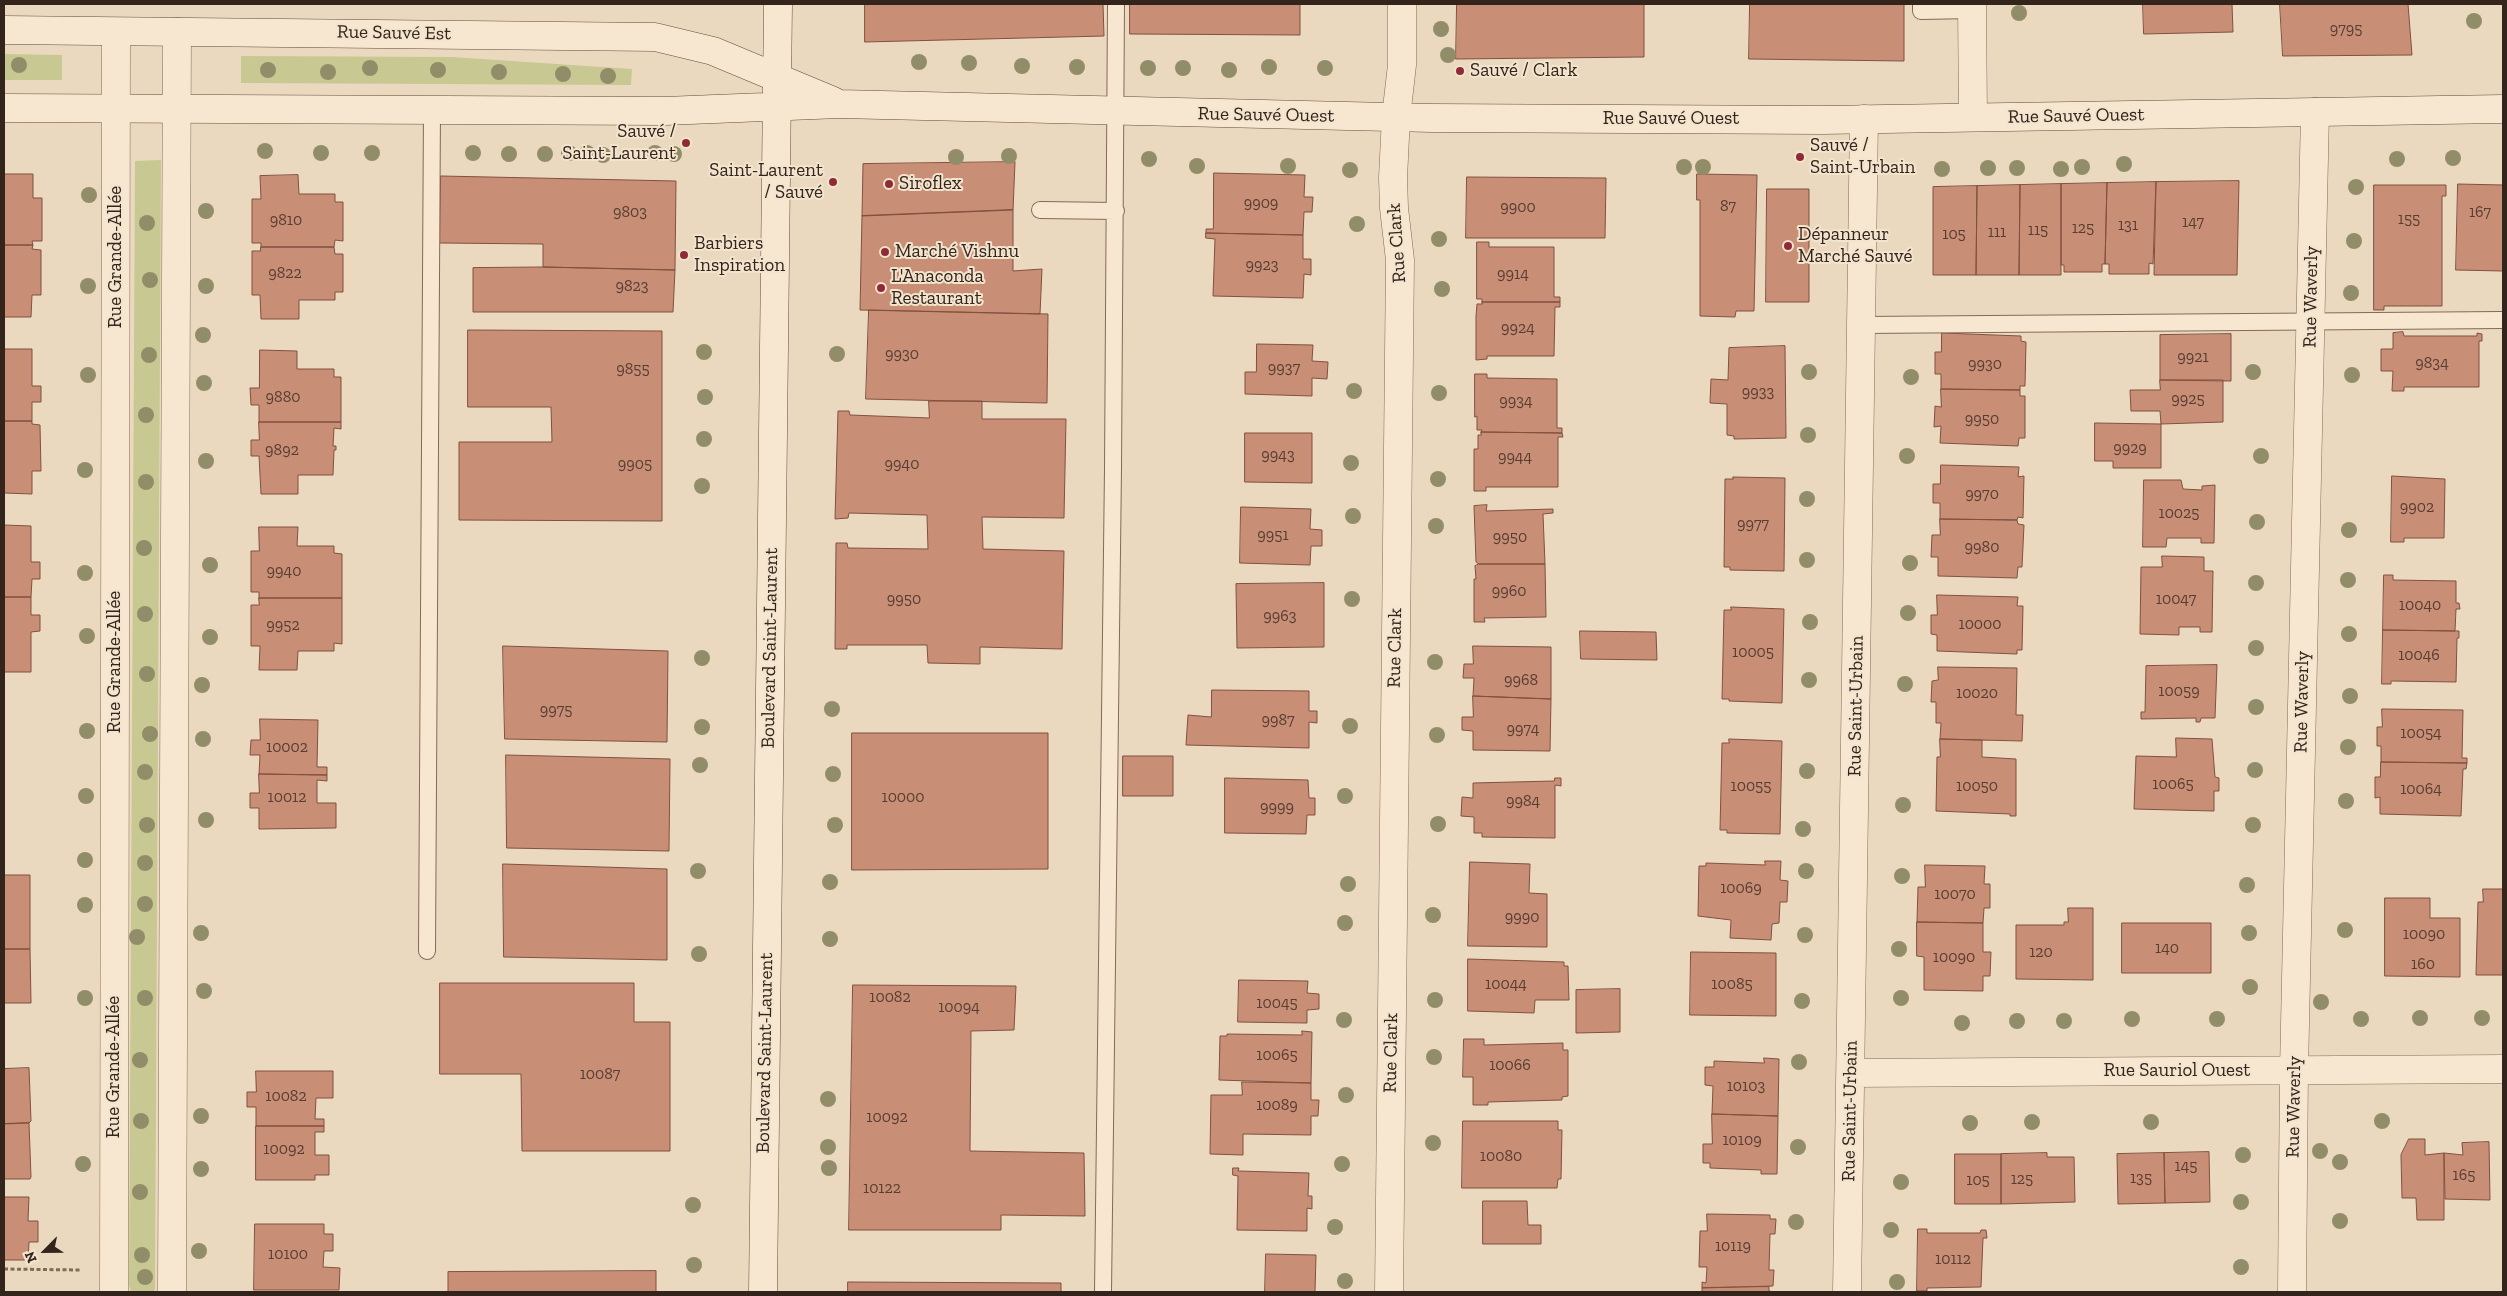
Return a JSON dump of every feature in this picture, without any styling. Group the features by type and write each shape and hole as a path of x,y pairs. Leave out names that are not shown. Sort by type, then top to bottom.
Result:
{"street":[{"name":"Boulevard Saint-Laurent","path":"762,1292 778,4"},
{"name":"Rue Clark","path":"1389,1292 1400,260 1394,208 1396,117 1402,65 1402,4"},
{"path":"1972,7 1973,117"},
{"name":"Rue Sauvé Est","path":"4,30 655,37 695,45 777,78"},
{"name":"Rue Grande-Allée","path":"114,1292 116,32"},
{"path":"172,1292 176,32"},
{"name":"Rue Sauvé Ouest","path":"777,78 839,104"},
{"name":"Rue Sauvé Ouest","path":"777,107 839,104 1117,112 1396,117 1864,120 2503,109"},
{"path":"4,108 666,111 777,107"},
{"name":"Rue Waverly","path":"2292,1292 2294,1070 2315,112"},
{"name":"Rue Saint-Urbain","path":"1847,1292 1864,120"},
{"name":"Rue Sauriol Ouest","path":"1851,1073 2503,1069"}],"lane":[{"path":"1102,1292 1116,211 1116,4"},
{"path":"1921,4 1921,11 1972,7"},
{"path":"427,951 432,109"},
{"path":"1040,210 1116,211"},
{"path":"1862,325 2503,320"}],"path":[{"path":"4,1270 76,1270"}],"green space":[{"path":"4,54 62,55 62,80 4,80"},
{"path":"241,56 452,57 632,69 631,85 241,83"},
{"path":"161,160 155,1289 154,1292 131,1292 129,1284 135,161"}],"building":[{"path":"865,4 1103,4 1104,36 865,42"},
{"path":"1130,4 1300,4 1300,35 1130,34"},
{"path":"1457,4 1644,4 1644,57 1456,59"},
{"path":"1750,4 1904,4 1904,61 1749,59"},
{"path":"2143,4 2232,4 2233,32 2144,34"},
{"path":"2280,4 2408,4 2412,55 2283,56"},
{"path":"1015,162 1013,210 862,216 863,164"},
{"path":"1214,173 1305,175 1304,197 1313,197 1312,212 1304,212 1303,235 1206,233 1206,229 1213,229"},
{"path":"4,174 33,174 33,198 42,198 42,241 32,241 33,245 4,245"},
{"path":"1697,174 1757,175 1754,311 1736,311 1735,317 1700,316 1700,200 1697,200"},
{"path":"298,175 299,194 335,194 335,202 343,202 343,241 335,240 334,247 261,247 261,243 252,243 252,199 261,199 260,176"},
{"path":"441,176 676,181 675,270 543,267 543,244 440,243"},
{"path":"1467,177 1606,178 1605,238 1466,238"},
{"path":"2239,181 2237,275 2154,275 2156,182"},
{"path":"2156,182 2153,264 2149,263 2149,274 2109,274 2109,264 2105,264 2107,183"},
{"path":"2107,183 2105,264 2102,264 2102,272 2064,272 2064,265 2061,265 2061,184"},
{"path":"2061,184 2061,275 2019,275 2020,185"},
{"path":"2458,184 2503,185 2503,271 2456,270"},
{"path":"2020,185 2019,275 1976,275 1977,186"},
{"path":"2374,185 2446,185 2446,196 2442,196 2442,306 2384,306 2384,310 2374,310"},
{"path":"1977,186 1976,275 1933,275 1933,187"},
{"name":"Dépanneur Marché Sauvé","path":"1767,189 1809,189 1809,302 1766,302"},
{"path":"1013,210 1013,271 1042,269 1040,314 860,310 862,216"},
{"path":"1206,233 1303,235 1303,259 1311,259 1311,275 1304,274 1303,298 1213,296 1215,239 1206,238"},
{"path":"1477,242 1489,242 1489,247 1554,247 1554,297 1560,297 1560,302 1482,302 1482,299 1477,299"},
{"path":"4,245 33,245 32,249 41,250 41,295 32,295 31,317 4,317"},
{"path":"261,247 334,247 335,254 343,254 343,292 335,292 335,300 299,300 299,319 261,319 260,295 252,295 252,251 260,251"},
{"path":"543,267 675,270 673,312 473,312 473,268"},
{"path":"1482,302 1560,302 1560,307 1555,307 1554,356 1487,356 1487,359 1476,360 1477,304 1482,304"},
{"path":"869,310 1048,314 1047,403 866,399"},
{"path":"468,330 662,331 662,521 459,520 459,442 552,442 551,407 468,407"},
{"path":"2403,332 2404,336 2477,336 2477,333 2482,334 2482,341 2479,341 2479,387 2404,387 2404,391 2392,391 2393,371 2381,371 2381,349 2393,349 2393,333"},
{"path":"1942,333 2021,336 2021,341 2026,342 2025,386 2020,386 2020,390 1941,389 1941,374 1935,374 1935,352 1941,352"},
{"path":"2231,334 2231,381 2160,380 2160,335"},
{"path":"1257,344 1313,345 1312,361 1328,362 1327,379 1312,378 1312,396 1245,394 1245,372 1256,372"},
{"path":"1785,346 1786,438 1734,439 1734,436 1727,435 1727,404 1710,403 1711,379 1728,380 1729,348"},
{"path":"4,349 32,349 32,386 41,386 41,402 32,402 32,421 4,421"},
{"path":"260,350 297,351 297,369 334,369 334,377 341,377 341,422 259,422 259,405 251,405 250,388 259,388"},
{"path":"1475,374 1487,374 1487,378 1557,379 1557,428 1562,428 1562,433 1481,432 1482,430 1477,430 1477,416 1475,417"},
{"path":"2160,380 2223,380 2223,422 2161,424 2160,411 2131,411 2130,390 2160,390"},
{"path":"1941,389 2020,390 2020,396 2025,396 2025,438 2019,438 2018,446 1940,443 1941,426 1934,427 1935,406 1941,407"},
{"path":"929,401 982,401 982,419 1066,419 1064,518 982,517 983,549 1064,551 1062,649 980,647 980,664 928,663 927,645 847,645 847,649 835,649 836,543 847,543 848,548 928,549 927,515 849,513 848,518 835,519 838,411 849,411 850,415 929,418"},
{"path":"4,421 32,421 32,424 40,425 41,471 32,471 32,494 4,493"},
{"path":"259,422 341,422 341,429 334,428 333,446 336,446 336,450 334,450 333,475 298,475 298,494 261,494 259,456 251,456 251,440 259,440"},
{"path":"2095,423 2161,424 2161,468 2113,468 2113,461 2095,461"},
{"path":"1481,432 1562,433 1563,437 1558,437 1558,487 1486,487 1486,491 1474,491 1474,449 1478,449 1478,435 1481,435"},
{"path":"1245,433 1312,433 1312,483 1245,482"},
{"path":"1941,465 2019,467 2018,477 2024,476 2023,518 2018,517 2017,520 1940,519 1940,503 1933,503 1933,484 1940,484"},
{"path":"2392,476 2445,479 2444,538 2404,538 2404,542 2391,542"},
{"path":"1733,477 1785,478 1784,571 1730,570 1730,567 1724,567 1725,479 1733,479"},
{"path":"2144,480 2181,480 2183,489 2202,490 2202,486 2215,485 2214,543 2201,543 2201,538 2167,538 2166,547 2143,547"},
{"path":"1487,505 1486,511 1553,509 1553,513 1543,514 1545,564 1479,564 1476,562 1474,506"},
{"path":"1241,507 1311,509 1310,529 1322,530 1322,546 1311,546 1310,565 1240,563"},
{"path":"1940,519 2017,520 2018,524 2024,525 2022,567 2018,567 2017,578 1938,576 1938,557 1931,557 1932,535 1940,535"},
{"path":"4,525 31,526 31,562 40,562 40,579 32,579 31,597 4,597"},
{"path":"259,527 298,527 297,546 334,546 334,553 342,554 342,598 259,598 259,592 251,592 251,551 259,551"},
{"path":"2162,556 2204,557 2204,571 2213,571 2212,632 2200,632 2200,627 2179,627 2179,635 2140,634 2141,567 2162,567"},
{"path":"1479,564 1545,564 1546,617 1484,618 1485,622 1474,622 1475,566"},
{"path":"2384,575 2393,575 2393,580 2456,581 2456,603 2459,603 2460,609 2456,609 2455,631 2383,630"},
{"path":"1324,583 1324,647 1237,648 1236,584"},
{"path":"1937,595 2018,597 2017,606 2023,606 2022,650 2017,650 2017,654 1937,651 1937,635 1931,634 1931,615 1937,615"},
{"path":"4,597 31,597 31,615 40,615 40,631 31,632 31,672 4,672"},
{"path":"259,598 342,598 342,644 334,643 334,651 298,651 297,670 259,670 260,646 251,646 251,605 259,605"},
{"path":"1731,607 1784,609 1782,703 1729,701 1729,699 1722,699 1724,610 1731,610"},
{"path":"2383,630 2459,631 2459,638 2457,638 2456,682 2391,681 2391,684 2382,684"},
{"path":"1580,631 1656,632 1657,660 1581,659"},
{"path":"503,646 668,651 667,742 505,739"},
{"path":"1473,646 1551,647 1551,699 1473,696 1474,678 1463,678 1464,664 1473,664"},
{"path":"2217,665 2215,718 2201,718 2200,722 2196,722 2196,718 2141,719 2141,712 2145,712 2146,666"},
{"path":"1938,667 2017,668 2016,715 2023,715 2022,741 1940,739 1941,723 1936,723 1936,702 1931,702 1932,681 1938,680"},
{"path":"1212,690 1309,691 1309,711 1317,711 1317,723 1309,722 1309,748 1186,745 1188,715 1211,717"},
{"path":"1473,696 1551,699 1550,751 1473,750 1473,731 1462,730 1462,717 1473,717"},
{"path":"2382,709 2463,710 2462,758 2467,758 2467,763 2381,762 2381,746 2377,746 2377,727 2382,727"},
{"path":"260,719 318,720 317,767 327,767 327,775 259,774 260,755 250,755 251,740 260,740"},
{"path":"852,733 1048,733 1048,869 852,870"},
{"path":"2176,738 2212,739 2215,777 2219,778 2219,791 2214,791 2214,811 2134,809 2136,756 2176,757"},
{"path":"1729,739 1782,741 1780,834 1727,833 1727,830 1720,830 1722,743 1729,743"},
{"path":"1940,739 1982,740 1982,757 2016,759 2016,816 2010,816 2010,814 1936,811 1937,757 1940,757"},
{"path":"506,755 670,759 669,851 507,848"},
{"path":"1123,756 1173,756 1173,796 1123,796"},
{"path":"2381,762 2467,763 2466,769 2463,769 2461,816 2380,814 2380,797 2375,798 2375,777 2380,777"},
{"path":"259,774 327,775 327,781 317,780 317,803 336,803 336,828 259,829 259,808 250,808 250,793 259,793"},
{"path":"1225,778 1308,780 1309,798 1315,798 1315,815 1307,815 1306,834 1225,833"},
{"path":"1555,778 1561,778 1561,786 1555,785 1555,838 1482,837 1482,833 1474,833 1474,817 1461,816 1462,797 1473,798 1473,783 1554,781"},
{"path":"1765,861 1781,861 1780,880 1788,881 1787,902 1780,902 1779,923 1772,924 1771,940 1730,938 1731,920 1698,916 1699,866 1706,866 1706,863 1765,865"},
{"path":"1470,862 1530,864 1529,893 1547,894 1547,947 1468,946"},
{"path":"503,864 667,869 667,960 504,957"},
{"path":"1925,865 1985,866 1984,884 1990,884 1990,908 1984,908 1983,923 1917,922 1918,887 1925,887"},
{"path":"4,875 30,875 30,949 4,949"},
{"path":"2483,889 2503,889 2503,975 2476,975 2478,902 2483,902"},
{"path":"2385,898 2430,898 2430,918 2460,918 2460,977 2385,976"},
{"path":"2068,908 2093,908 2093,980 2016,979 2016,925 2064,925 2064,922 2068,922"},
{"path":"1917,922 1983,923 1983,952 1991,952 1990,976 1983,976 1983,991 1924,990 1924,957 1917,956"},
{"path":"2122,923 2211,923 2211,973 2122,973"},
{"path":"4,949 30,949 31,1003 4,1003"},
{"path":"1691,952 1776,953 1776,1016 1690,1015"},
{"path":"1468,959 1564,962 1564,966 1568,966 1569,1000 1535,1000 1534,1013 1468,1011"},
{"path":"1239,980 1308,981 1307,993 1319,994 1319,1009 1307,1010 1307,1023 1238,1022"},
{"path":"440,983 634,983 634,1022 670,1022 670,1151 522,1151 521,1074 440,1074"},
{"path":"853,985 1016,986 1014,1030 971,1031 970,1151 1084,1153 1085,1216 1001,1215 1001,1230 849,1230"},
{"path":"1620,989 1620,1032 1576,1033 1576,990"},
{"path":"1302,1031 1312,1032 1311,1083 1219,1080 1220,1036 1227,1036 1227,1034 1302,1035"},
{"path":"1464,1039 1484,1039 1484,1045 1563,1043 1563,1050 1568,1050 1568,1096 1562,1097 1562,1100 1488,1102 1488,1105 1473,1105 1473,1077 1463,1077"},
{"path":"1764,1058 1779,1059 1778,1116 1712,1114 1713,1086 1705,1085 1705,1067 1714,1067 1714,1061 1764,1063"},
{"path":"29,1068 31,1121 29,1123 4,1124 4,1069"},
{"path":"256,1071 333,1071 333,1098 316,1098 315,1119 324,1119 324,1126 256,1126 256,1107 247,1107 247,1092 256,1092"},
{"path":"1242,1082 1311,1083 1311,1100 1319,1100 1318,1116 1311,1116 1311,1135 1243,1134 1243,1155 1210,1154 1211,1095 1242,1095"},
{"path":"1712,1114 1778,1116 1777,1174 1761,1174 1761,1170 1710,1168 1710,1163 1703,1163 1703,1144 1712,1144"},
{"path":"1463,1121 1558,1121 1558,1130 1562,1130 1561,1179 1558,1179 1557,1188 1462,1188"},
{"path":"29,1123 31,1177 30,1179 4,1179 4,1124"},
{"path":"256,1126 324,1126 324,1132 315,1132 315,1155 329,1155 329,1175 315,1175 315,1180 256,1180"},
{"path":"2409,1139 2425,1139 2425,1155 2444,1153 2444,1220 2417,1220 2416,1198 2402,1198 2401,1155"},
{"path":"2489,1142 2490,1200 2445,1199 2444,1153 2463,1155 2462,1143"},
{"path":"2209,1152 2210,1202 2165,1203 2164,1153"},
{"path":"2047,1153 2047,1157 2074,1157 2075,1202 2001,1204 2001,1154"},
{"path":"2164,1153 2165,1203 2118,1204 2117,1154"},
{"path":"1955,1154 2001,1154 2001,1204 1955,1204"},
{"path":"1233,1168 1239,1168 1238,1171 1309,1173 1308,1196 1312,1196 1312,1209 1307,1208 1307,1231 1237,1230 1238,1176 1233,1175"},
{"path":"4,1197 29,1197 28,1221 38,1221 38,1242 29,1242 28,1260 4,1260"},
{"path":"1483,1201 1527,1201 1528,1225 1541,1225 1541,1244 1483,1244"},
{"path":"1707,1214 1770,1215 1770,1219 1776,1219 1775,1234 1770,1234 1769,1270 1774,1270 1773,1286 1702,1288 1702,1282 1706,1283 1707,1267 1699,1267 1700,1231 1707,1231"},
{"path":"255,1224 324,1224 324,1234 333,1234 333,1251 324,1251 323,1267 340,1268 339,1290 254,1290"},
{"path":"1918,1229 1927,1229 1927,1233 1980,1233 1981,1230 1986,1230 1987,1238 1983,1238 1981,1287 1927,1288 1927,1291 1917,1291"},
{"path":"1266,1254 1316,1255 1315,1292 1265,1292"},
{"path":"656,1271 656,1292 448,1292 448,1272"},
{"path":"848,1282 1061,1283 1061,1292 848,1292"},
{"path":"1769,1287 1769,1291 1773,1292 1702,1292 1702,1288"}],"place":[{"name":"Sauvé / Clark","path":"1460,71"},
{"name":"Sauvé / Saint-Laurent","path":"686,143"},
{"name":"Sauvé / Saint-Urbain","path":"1800,157"},
{"name":"Saint-Laurent / Sauvé","path":"833,182"},
{"name":"Siroflex","path":"889,184"},
{"name":"Dépanneur Marché Sauvé","path":"1788,246"},
{"name":"Marché Vishnu","path":"885,252"},
{"name":"Barbiers Inspiration","path":"684,255"},
{"name":"L'Anaconda Restaurant","path":"881,288"}]}
